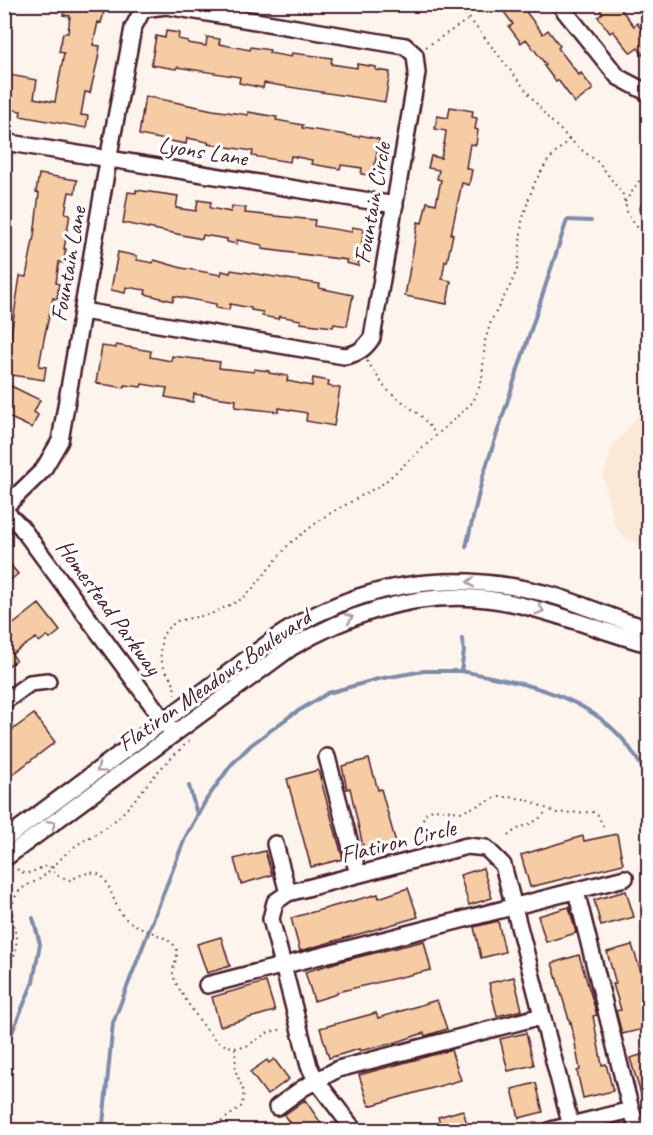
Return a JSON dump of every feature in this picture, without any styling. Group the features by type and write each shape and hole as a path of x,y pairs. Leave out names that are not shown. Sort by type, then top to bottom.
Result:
{"street":[{"path":"560,4 618,77 648,93"},
{"name":"Fountain Circle","path":"83,311 344,356 355,355 365,348 372,338 417,73 418,65 415,55 405,46 166,6 143,9"},
{"name":"Fountain Lane","path":"4,509 43,470 60,441 133,28 143,9"},
{"name":"Lyons Lane","path":"4,142 395,205"},
{"name":"Homestead Parkway","path":"4,509 21,527 169,727"},
{"name":"Flatiron Meadows Boulevard","path":"10,864 169,727 288,630 330,608 381,590 458,581 506,586 560,598 648,628"},
{"name":"Flatiron Meadows Boulevard","path":"4,840 169,727 292,647 322,629 356,615 402,603 450,597 481,598 514,603 648,644"},
{"path":"4,702 30,683 48,681"},
{"path":"327,757 358,874"},
{"path":"275,844 288,893 275,902 272,919 309,1066 316,1080 354,1131"},
{"name":"Flatiron Circle","path":"288,893 467,846 486,848 503,865 571,1128"},
{"path":"207,985 625,878"},
{"path":"576,891 639,1131"},
{"path":"277,1107 303,1088 338,1069 542,1016"},
{"path":"551,1131 571,1128 632,1110"}],"path":[{"path":"4,13 16,4"},
{"path":"458,4 548,118 598,163 623,195 628,215 648,241"},
{"path":"426,47 470,19"},
{"path":"174,702 176,692 174,684 163,666 159,652 162,636 168,628 177,621 211,614 242,599 298,536 324,517 384,483 473,402 482,380 485,341 491,321 518,267 522,221 529,198 547,162 570,138"},
{"path":"625,202 648,163"},
{"path":"372,369 386,389 421,416 436,434"},
{"path":"4,971 13,962 16,950 17,936 11,908 16,895 23,887 52,869 77,845 108,826 125,811 158,772 196,733"},
{"path":"424,842 420,827 422,820 425,814 434,809 462,812 498,797 509,796 525,799 547,810 566,814 594,812 604,828"},
{"path":"508,836 519,828 534,824 547,810"},
{"path":"10,864 23,874 50,866 56,875 70,880 86,873 100,874 105,880 117,909 126,919 174,945 178,951 172,975 206,1031 217,1041 235,1048 244,1047 269,1032 284,1029"},
{"path":"210,1131 238,1110 245,1100 236,1072 235,1048"}],"shaded area":[{"path":"648,404 648,542 641,544 624,538 614,524 603,476 613,445"}],"building":[{"path":"65,4 98,4 97,10 104,12 101,23 98,22 93,45 100,46 98,59 90,93 85,92 81,115 88,116 86,128 20,116 21,111 4,108 10,75 37,80 34,98 55,102 64,53 59,52 63,33 68,33 70,16 63,15"},
{"path":"498,4 520,4 543,34 548,30 560,46 558,48 593,89 575,103 558,80 556,82 526,39 521,43 509,27 513,24"},
{"path":"595,4 617,4 634,26 637,23 648,39 648,62 638,48 631,53 613,31 610,33 598,17 603,13"},
{"path":"166,31 179,33 178,39 188,41 188,43 206,46 207,37 220,39 219,44 250,50 251,47 291,57 292,53 332,58 331,64 357,68 357,64 376,67 376,70 390,72 385,102 264,83 263,88 239,83 240,77 151,65 156,36 165,38"},
{"path":"145,96 213,110 248,115 248,112 277,117 276,120 303,125 302,128 379,139 373,176 361,174 362,168 341,165 340,169 311,164 312,160 291,156 290,162 252,156 253,151 208,144 208,142 187,138 186,144 139,135"},
{"path":"450,107 473,111 472,117 477,118 475,129 478,130 476,145 470,144 466,168 472,170 469,185 462,183 447,262 445,261 442,279 451,281 447,304 405,296 418,222 422,223 427,202 436,204 441,180 437,179 439,170 428,168 431,156 441,158 445,139 446,131 435,129 437,116 448,118"},
{"path":"39,174 77,180 75,193 69,192 65,213 70,214 64,249 66,249 63,263 59,262 56,283 59,284 57,299 53,298 39,366 46,367 44,380 5,374 20,276 26,277 34,236"},
{"path":"136,190 178,196 176,208 196,211 198,200 211,202 210,208 231,212 232,206 246,208 245,213 315,220 314,226 351,232 352,227 364,229 358,266 346,263 347,260 262,249 262,245 237,240 237,244 227,242 227,239 203,235 202,239 123,223 128,192 136,193"},
{"path":"118,252 137,256 137,260 153,263 154,260 221,275 222,271 230,273 231,270 320,284 319,288 353,295 347,326 334,324 333,327 300,323 301,320 279,316 278,319 262,316 263,312 230,304 229,310 216,308 216,304 174,296 173,301 145,294 146,290 126,287 125,293 111,290"},
{"path":"116,345 151,351 150,357 171,361 172,356 220,362 219,368 254,372 254,369 269,371 269,373 288,376 287,381 312,386 313,378 329,381 328,386 340,388 334,426 306,421 307,413 279,408 279,412 235,407 236,400 194,394 193,402 165,397 167,388 142,384 141,387 125,385 124,388 96,383 102,346 116,348"},
{"path":"9,385 40,400 34,412 38,415 32,428 4,415 4,395"},
{"path":"4,557 18,574 4,585"},
{"path":"39,604 60,631 50,639 47,636 39,642 36,638 12,654 16,660 4,669 4,617 11,626"},
{"path":"34,714 55,742 4,781 4,736"},
{"path":"369,759 378,790 381,789 396,843 364,851 350,788 347,789 342,766"},
{"path":"318,770 343,859 311,867 287,779"},
{"path":"617,834 623,864 530,887 521,855 583,836 584,841"},
{"path":"265,851 272,875 241,884 234,859"},
{"path":"483,868 492,898 469,905 460,875"},
{"path":"408,888 418,917 300,951 291,918 378,894 379,898"},
{"path":"626,891 634,917 601,926 594,900"},
{"path":"569,907 576,933 546,942 538,916"},
{"path":"498,921 505,952 481,958 474,927"},
{"path":"221,937 230,966 207,973 197,944"},
{"path":"424,941 431,970 337,992 337,994 314,1001 305,972"},
{"path":"632,945 648,993 646,998 648,1028 622,1034 616,1011 621,1010 607,952"},
{"path":"579,955 597,1015 593,1016 602,1065 606,1064 613,1091 583,1098 571,1022 552,963"},
{"path":"514,977 522,1010 497,1016 489,983"},
{"path":"266,982 275,1011 220,1026 212,997"},
{"path":"437,1000 447,1029 329,1058 320,1028 376,1013 378,1018"},
{"path":"526,1033 534,1065 508,1071 500,1039"},
{"path":"451,1050 461,1080 369,1106 359,1075"},
{"path":"648,1053 648,1111 646,1111 630,1058"},
{"path":"274,1059 289,1079 267,1095 250,1072 267,1060 269,1063"},
{"path":"536,1083 543,1112 519,1118 512,1089"},
{"path":"305,1100 323,1126 317,1131 295,1131 284,1115"},
{"path":"463,1110 469,1131 442,1131 438,1117"}],"waterway":[{"path":"648,193 640,210 648,216"},
{"path":"466,547 483,476 567,220 591,221"},
{"path":"96,1130 103,1124 113,1023 185,838 206,800 231,765 251,745 290,716 328,693 378,679 424,671 461,671 464,651 462,639"},
{"path":"461,671 523,684 582,707 620,736 648,777"},
{"path":"189,786 197,814"},
{"path":"4,1052 33,982 40,944 33,918"}]}
